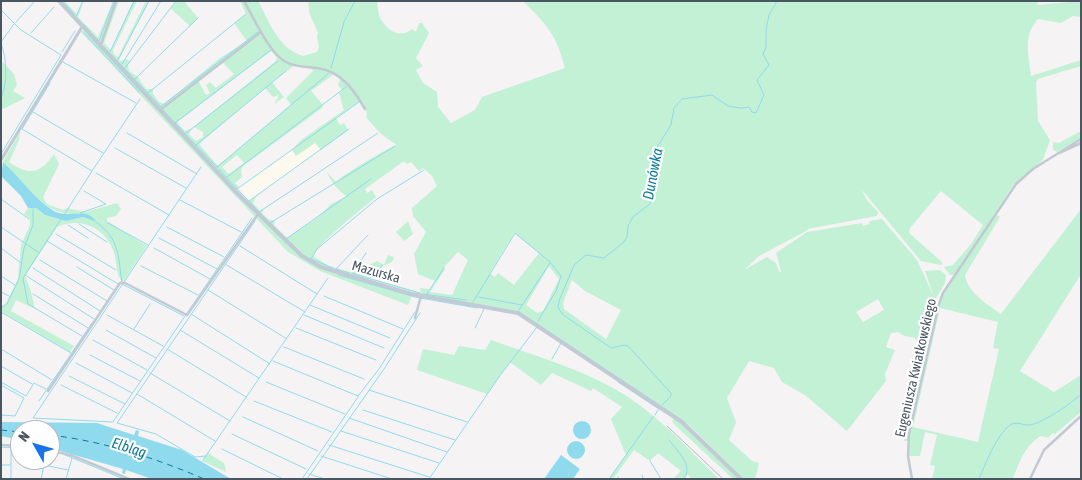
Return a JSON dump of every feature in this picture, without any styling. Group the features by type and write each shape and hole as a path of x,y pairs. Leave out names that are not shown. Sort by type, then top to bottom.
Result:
{"main road":[{"name":"Mazurska","path":"59,1 258,214 295,251 313,263 421,296 503,308 521,314 682,422 741,479"}],"street":[{"path":"100,46 116,1"},
{"path":"244,1 261,32 285,62 324,69 346,82 365,109"},
{"path":"1,160 82,27"},
{"path":"160,110 261,32"},
{"name":"Eugeniusza Kwiatkowskiego","path":"912,479 908,456 909,434 941,298 1012,188 1028,172 1055,154 1081,141"},
{"path":"48,392 120,283 124,282 187,315 258,214"},
{"path":"415,318 421,296"},
{"path":"1030,479 1044,451 1081,416"},
{"path":"60,453 129,479"}],"shaded area":[{"path":"315,143 321,150 250,201 239,187 292,150 297,156"}],"green space":[{"path":"61,1 64,1 77,14 84,1 78,17 98,37 113,1 119,1 104,43 111,50 133,1 137,1 113,50 114,54 118,57 146,1 149,1 119,59 120,61 126,59 130,61 128,64 129,71 137,76 146,89 153,89 153,94 159,102 164,104 220,58 247,41 234,23 246,14 240,1 258,1 281,41 294,52 303,56 317,52 319,47 318,33 309,12 308,1 377,1 381,19 392,31 400,34 412,29 416,32 419,23 422,23 429,33 416,58 423,66 416,70 423,83 437,92 438,107 451,123 475,110 482,97 565,68 550,31 523,1 1037,1 1038,5 1081,1 1081,17 1073,16 1061,23 1038,19 1030,32 1028,53 1031,76 1081,60 1081,66 1038,79 1036,82 1038,121 1050,140 1043,160 1013,185 955,275 950,275 944,267 953,265 971,244 983,225 941,191 910,228 909,233 943,263 941,265 921,261 862,190 866,199 878,212 877,216 807,229 759,256 744,270 767,257 776,263 780,273 776,253 807,232 862,223 863,226 869,224 870,221 882,219 917,260 934,297 925,271 940,270 946,275 945,283 935,300 925,346 918,344 915,338 904,336 898,332 891,333 886,347 895,350 885,374 886,381 847,431 805,395 782,382 774,368 749,361 727,398 736,422 729,440 752,461 759,463 755,479 743,479 689,425 518,311 419,294 317,264 302,255 248,202 271,186 256,197 253,203 260,211 264,209 262,213 269,220 275,220 274,225 287,238 317,218 331,204 347,196 335,186 327,172 336,182 384,151 397,145 380,133 366,117 367,112 360,101 336,118 340,125 344,123 348,130 321,150 315,143 296,156 292,150 301,140 344,110 339,93 342,90 338,85 340,80 334,74 311,91 323,105 322,108 243,166 241,170 242,177 235,183 239,187 236,190","holes":["271,51 277,58 276,61 194,127 203,132 203,137 196,141 189,134 192,128 185,131 177,122","222,62 234,74 216,88 210,82 206,85 210,93 206,95 198,80","295,65 311,68 313,71 286,98 291,105 218,166 199,144 265,88 273,97 279,95 274,104 284,97 272,82","237,155 244,163 229,174 222,167","404,161 407,164 411,162 419,171 423,168 432,176 437,186 412,208 413,216 426,232 414,254 418,274 435,281 430,289 420,288 421,293 371,279 383,266 392,262 394,257 388,255 384,265 377,261 369,265 367,272 358,269 358,263 350,272 329,266 313,256 323,243 376,197 372,190 367,193 365,189","514,233 539,253 514,285 498,273 495,277 490,273","458,252 468,260 452,295 430,292 445,269 444,267","549,266 559,279 543,311 537,313 526,305","572,280 585,291 621,310 606,339 564,309 563,303","878,299 884,310 863,322 856,312"]},
{"path":"176,1 184,1 198,18 190,26 171,9"},
{"path":"80,31 84,31 95,42 294,251 306,260 412,295 408,305 320,271 288,252"},
{"path":"3,62 14,74 17,85 13,91 25,98 1,110 1,65"},
{"path":"1081,131 1081,138 1057,152 1053,150 1053,142 1059,143"},
{"path":"20,132 19,140 9,162 22,169 34,171 44,166 54,154 59,164 43,197 47,204 63,210 67,208 85,212 117,203 121,209 116,216 107,218 107,221 147,246 123,282 118,274 112,247 100,232 93,227 76,223 57,227 25,276 35,309 16,300 11,311 74,346 70,352 1,311 1,307 6,303 18,279 21,245 30,225 30,219 24,214 28,208 36,208 45,215 66,221 83,217 95,222 80,213 68,214 56,211 46,205 3,162"},
{"path":"1081,209 1081,274 1020,371 1054,392 1081,375 1081,412 1055,434 1053,433 1048,438 1041,436 1036,439 1027,449 1013,479 932,479 935,466 930,465 937,435 925,432 920,456 908,456 908,441 904,441 922,361 925,362 941,298 996,214 1000,217 965,275 974,292 1001,314","holes":["940,308 998,322 993,348 999,349 978,442 913,427"]},
{"path":"408,221 413,234 404,241 396,232"},
{"path":"491,340 596,379 628,397 664,425 719,479 691,479 688,474 684,479 673,479 681,471 658,453 650,461 634,450 613,479 609,479 626,455 611,419 622,407 593,388 591,391 552,373 541,385 510,362 487,394 417,370 423,349 454,355 459,346 485,350"},
{"path":"674,417 739,479 733,479 676,426 672,421"},
{"path":"208,453 224,463 226,472 202,461"}],"water":[{"path":"3,162 40,200 54,211 65,214 88,215 96,222 83,217 66,221 45,215 36,208 28,208 21,196 1,176"},
{"path":"578,421 586,421 591,426 589,437 578,439 573,434 573,426"},
{"path":"1,422 10,422 10,438 1,436"},
{"name":"Elbląg","path":"60,423 97,423 134,435 136,430 139,431 138,436 182,450 231,479 152,479 126,470 125,474 122,473 123,469 60,451"},
{"path":"572,441 580,441 585,446 583,457 572,459 567,454 567,446"},
{"path":"561,455 580,469 573,479 544,479"}],"waterway":[{"path":"16,22 35,1"},
{"path":"63,1 74,14"},
{"path":"76,16 83,1"},
{"path":"78,19 99,41 114,1"},
{"path":"110,52 134,1"},
{"path":"118,60 149,1"},
{"path":"122,64 161,1"},
{"path":"125,68 176,1"},
{"path":"331,68 344,22 355,1"},
{"name":"Dunówka","path":"662,405 671,396 671,393 628,346 611,348 562,314 558,307 559,301 574,265 586,255 604,258 624,242 627,237 628,226 633,217 650,204 652,198 649,185 654,175 656,149 671,125 674,108 682,99 712,95 728,106 749,107 752,112 756,113 764,95 757,80 769,65 763,54 766,47 766,29 769,15 777,1"},
{"path":"31,33 54,7"},
{"path":"1,10 21,30 61,55 1,154"},
{"path":"148,93 246,14"},
{"path":"135,79 198,18"},
{"path":"1,42 14,24"},
{"path":"62,52 75,31"},
{"path":"160,107 258,32"},
{"path":"84,33 139,92"},
{"path":"1,43 5,56 6,71 5,85 1,98"},
{"path":"103,46 161,107"},
{"path":"175,123 271,50"},
{"path":"185,134 278,61"},
{"path":"63,62 136,103"},
{"path":"196,145 286,71"},
{"path":"217,167 328,74"},
{"path":"50,83 22,129 92,171 140,99"},
{"path":"227,177 346,87"},
{"path":"237,189 359,102"},
{"path":"163,110 190,139"},
{"path":"33,112 103,153"},
{"path":"249,201 349,129"},
{"path":"127,133 197,174"},
{"path":"259,212 378,133"},
{"path":"191,140 218,168"},
{"path":"270,223 395,146"},
{"path":"115,148 186,188"},
{"path":"125,404 113,422 33,418 201,167"},
{"path":"333,268 311,259 317,249 377,199 424,170"},
{"path":"64,215 92,171"},
{"path":"96,173 169,215"},
{"path":"222,173 262,215"},
{"path":"286,239 371,179"},
{"path":"80,213 106,204 84,191"},
{"path":"1,199 29,219"},
{"path":"180,200 241,232"},
{"path":"1,308 7,304 19,279 24,248 33,225 33,209"},
{"path":"69,376 125,404 252,218"},
{"path":"61,219 25,275 94,319"},
{"path":"206,456 195,457 156,434 117,423 255,221"},
{"path":"96,222 104,228 114,242 122,284 184,316"},
{"path":"108,223 148,245"},
{"path":"79,224 107,242"},
{"path":"68,225 88,238"},
{"path":"1,227 38,252"},
{"path":"167,227 224,257"},
{"path":"473,302 515,233 550,262 561,276 556,291 538,321"},
{"path":"56,234 116,270"},
{"path":"336,269 368,235"},
{"path":"159,238 217,269"},
{"path":"47,241 118,284"},
{"path":"240,246 317,294"},
{"path":"1,248 21,263"},
{"path":"154,248 210,279"},
{"path":"353,273 366,253"},
{"path":"40,260 107,301"},
{"path":"519,310 550,263"},
{"path":"225,264 305,312"},
{"path":"352,273 369,279 383,265"},
{"path":"141,266 198,295"},
{"path":"77,267 114,290"},
{"path":"33,268 100,311"},
{"path":"427,294 444,268"},
{"path":"336,269 349,273"},
{"path":"25,275 23,278 28,304 82,336"},
{"path":"339,275 415,297 477,308"},
{"path":"1,276 15,285"},
{"path":"203,460 328,278"},
{"path":"371,279 420,293"},
{"path":"208,290 287,339"},
{"path":"1,292 9,296"},
{"path":"33,294 88,328"},
{"path":"423,294 466,300"},
{"path":"324,296 403,329"},
{"path":"479,297 522,305"},
{"path":"134,329 150,304"},
{"path":"310,305 390,338"},
{"path":"475,328 484,309"},
{"path":"1,312 71,353"},
{"path":"273,361 358,396 379,369 415,312"},
{"path":"307,479 384,369 420,313"},
{"path":"191,314 270,364"},
{"path":"107,315 163,346"},
{"path":"304,315 384,348"},
{"path":"39,401 92,323"},
{"path":"429,479 499,377 537,327"},
{"path":"296,328 376,360"},
{"path":"106,330 156,358"},
{"path":"180,330 259,378"},
{"path":"93,340 147,370"},
{"path":"552,359 561,343"},
{"path":"284,347 364,379"},
{"path":"1,349 52,380"},
{"path":"167,349 246,397"},
{"path":"90,355 140,381"},
{"path":"76,363 132,393"},
{"path":"1,366 32,384"},
{"path":"150,373 230,421"},
{"path":"1,382 26,396 34,383 46,389"},
{"path":"266,382 345,414"},
{"path":"618,382 659,409"},
{"path":"1,385 24,398 15,416 1,415"},
{"path":"61,385 117,413"},
{"path":"369,390 467,422"},
{"path":"137,394 215,441"},
{"path":"979,479 1000,436 1010,425 1017,423 1029,425 1041,421 1064,408 1081,394"},
{"path":"302,479 358,397"},
{"path":"254,401 332,432"},
{"path":"363,410 455,440"},
{"name":"Dunówka","path":"655,415 658,410"},
{"path":"243,417 318,451"},
{"name":"Dunówka","path":"609,479 653,417"},
{"path":"349,418 447,452"},
{"path":"341,431 439,463"},
{"path":"232,434 306,469"},
{"path":"669,440 686,463 687,474 684,479"},
{"path":"329,445 429,477"},
{"path":"1,447 10,447"},
{"path":"222,449 283,479"},
{"path":"65,455 124,479"},
{"path":"321,456 392,479"},
{"path":"66,479 72,458"},
{"path":"650,461 661,479"},
{"path":"1,465 10,465"},
{"path":"41,479 44,465 68,470"},
{"path":"11,470 11,479"},
{"path":"309,474 325,479"},
{"path":"642,475 643,479"}],"ferry route":[{"path":"1,430 10,431"},
{"path":"60,436 89,441 128,451 204,479"}],"railway":[{"path":"667,426 723,479"}]}
